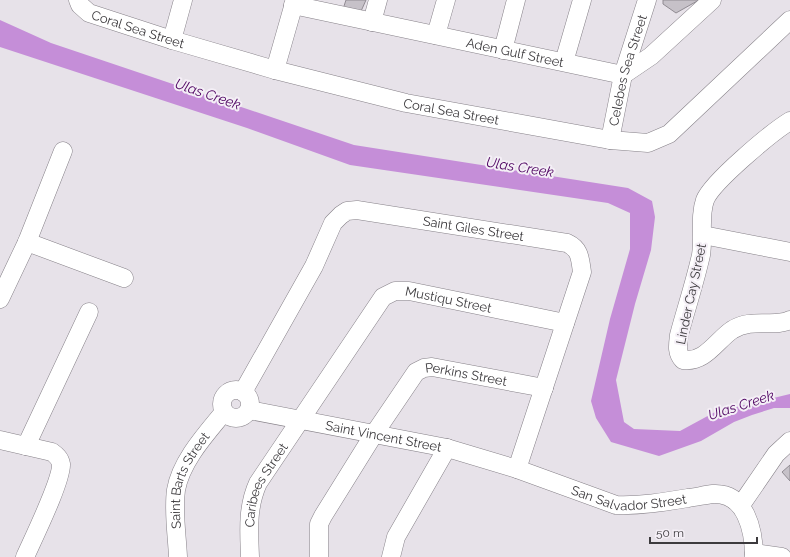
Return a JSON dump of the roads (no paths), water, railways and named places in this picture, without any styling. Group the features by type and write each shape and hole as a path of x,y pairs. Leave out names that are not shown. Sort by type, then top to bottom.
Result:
{"street":[{"path":"172,40 183,0"},
{"path":"372,22 378,0"},
{"path":"436,35 446,0"},
{"path":"503,50 516,0"},
{"path":"564,62 582,0"},
{"name":"Celebes Sea Street","path":"610,140 624,75 647,0"},
{"path":"624,75 651,56 712,0"},
{"name":"Coral Sea Street","path":"78,2 89,13 172,40 275,70 406,103 610,140 648,143 669,134 790,20"},
{"path":"275,70 294,2"},
{"name":"Aden Gulf Street","path":"294,2 372,22 624,75"},
{"name":"Linder Cay Street","path":"790,121 744,158 711,190 702,210 703,236 701,255 678,344 679,356 682,360 692,360 705,354 732,330 740,326 790,320"},
{"path":"0,299 27,242 63,151"},
{"name":"Saint Giles Street","path":"243,392 314,266 332,223 347,211 357,210 567,243 574,247 580,255 582,272 517,469"},
{"path":"703,236 790,252"},
{"path":"27,242 124,278"},
{"name":"Mustiqu Street","path":"302,420 383,297 395,292 409,291 565,323"},
{"path":"26,446 90,312"},
{"name":"Perkins Street","path":"319,557 319,524 323,516 374,434 416,372 432,366 544,388"},
{"path":"234,391 243,392 249,400 249,410 243,416 235,418 224,412 222,404 226,395 234,391"},
{"name":"Saint Vincent Street","path":"249,410 447,448 517,469"},
{"name":"Saint Barts Street","path":"178,557 176,504 180,476 196,448 224,412"},
{"name":"Caribees Street","path":"250,557 249,514 252,497 258,483 302,420"},
{"path":"0,440 52,452 59,456 61,464 58,478 25,557"},
{"path":"782,557 754,555 749,519 741,505 776,454 790,441"},
{"path":"391,557 396,537 447,448"},
{"name":"San Salvador Street","path":"517,469 616,506 632,506 713,494 727,496 741,505"}],"water label":[{"name":"Ulas Creek","path":"208,94"},
{"name":"Ulas Creek","path":"520,167"},
{"name":"Ulas Creek","path":"741,405"}]}
